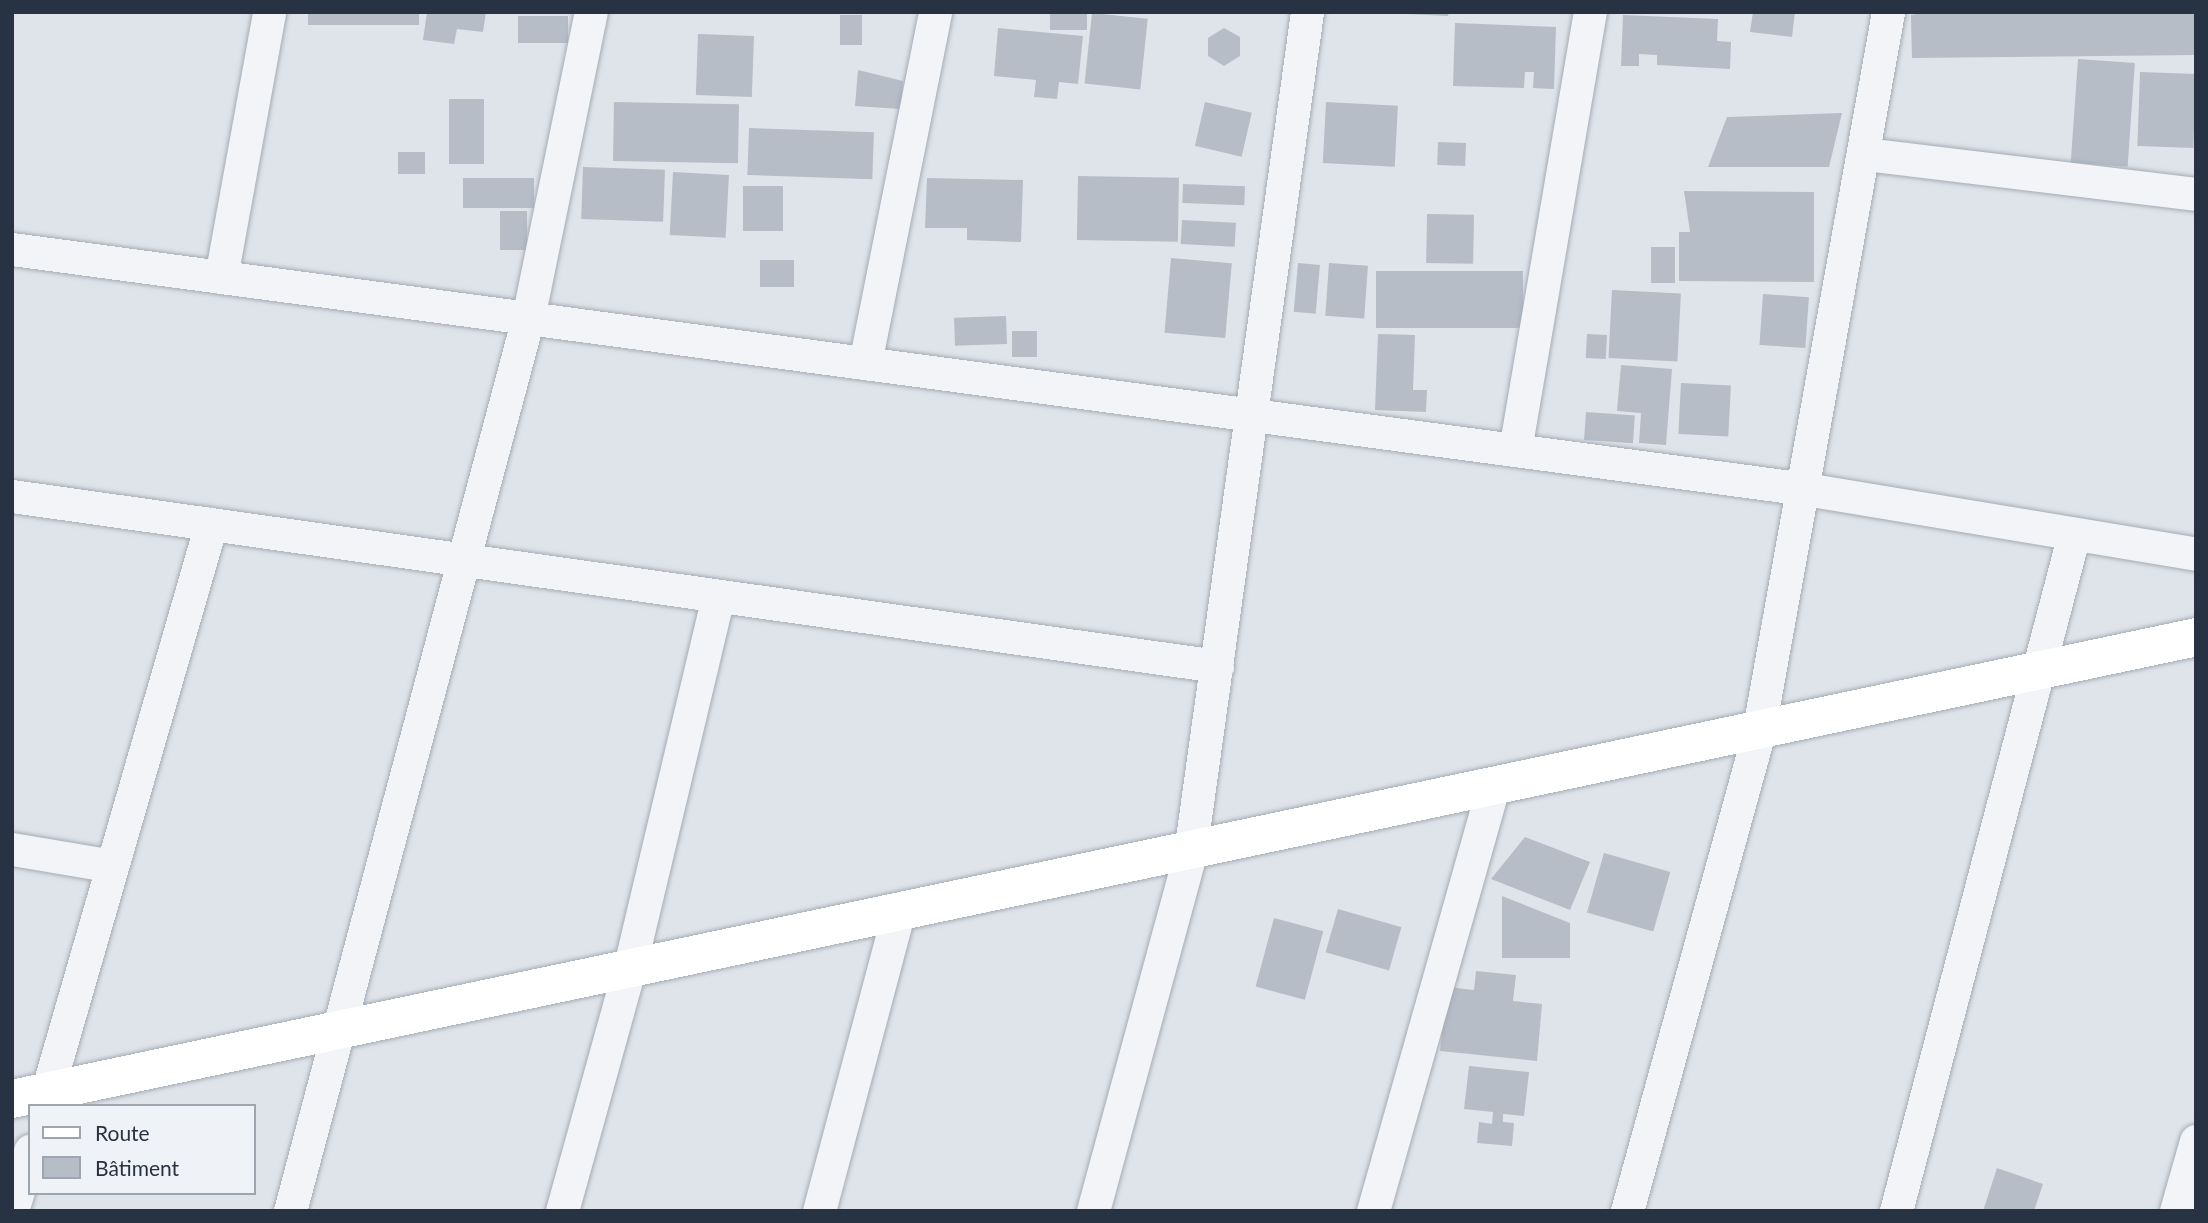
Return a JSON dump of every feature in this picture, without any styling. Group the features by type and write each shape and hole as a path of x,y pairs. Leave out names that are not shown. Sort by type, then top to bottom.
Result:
{"street":[{"path":"221,277 269,12"},
{"path":"290,1211 343,1030 528,318 591,12"},
{"path":"865,363 935,12"},
{"path":"1093,1211 1190,853 1217,666 1248,415 1307,12"},
{"path":"1515,450 1590,12"},
{"path":"1628,1211 1758,734 1866,154 1888,12"},
{"path":"1866,154 2196,194"},
{"path":"12,249 1805,489 2196,554"},
{"path":"12,496 1217,666"},
{"path":"34,1099 112,866 211,524"},
{"path":"1896,1211 2074,534"},
{"path":"562,1211 629,970 718,596"},
{"path":"34,1099 343,1030 1758,734 2196,638"},
{"path":"1373,1211 1492,790"},
{"path":"12,849 112,866"},
{"path":"819,1211 898,914"},
{"path":"2176,1211 2196,1141"},
{"path":"12,1211 28,1158"}],"building":[{"path":"308,12 419,12 419,25 308,25"},
{"path":"427,12 486,12 483,32 457,29 454,44 423,40"},
{"path":"1050,12 1087,12 1087,30 1050,30"},
{"path":"1367,12 1449,12 1448,16"},
{"path":"1753,12 1795,12 1792,37 1750,32"},
{"path":"1926,12 2196,12 2196,55 1912,58 1911,15"},
{"path":"1092,13 1148,19 1140,89 1085,84"},
{"path":"840,15 862,15 862,45 840,45"},
{"path":"1623,15 1718,19 1717,41 1731,42 1730,69 1657,65 1657,55 1639,54 1639,66 1621,66"},
{"path":"518,16 568,16 568,43 518,43"},
{"path":"1455,23 1556,27 1554,89 1533,88 1534,72 1525,72 1524,88 1453,86"},
{"path":"998,28 1083,36 1078,84 1059,82 1057,99 1034,97 1036,80 994,76"},
{"path":"1224,28 1240,37 1240,56 1224,66 1208,56 1208,38"},
{"path":"698,34 754,36 752,97 696,95"},
{"path":"2078,59 2135,63 2128,167 2071,163"},
{"path":"858,70 903,81 901,109 855,106"},
{"path":"2140,72 2196,74 2193,148 2137,146"},
{"path":"449,99 484,99 484,164 449,164"},
{"path":"614,102 739,104 738,163 613,161"},
{"path":"1205,102 1252,113 1242,157 1195,146"},
{"path":"1326,102 1398,106 1395,167 1323,163"},
{"path":"1842,113 1829,167 1708,167 1727,117"},
{"path":"749,128 874,132 872,179 747,175"},
{"path":"1438,142 1466,143 1465,166 1437,165"},
{"path":"398,152 425,152 425,174 398,174"},
{"path":"583,167 665,170 663,222 581,219"},
{"path":"673,172 729,175 726,238 670,235"},
{"path":"1078,176 1179,178 1178,242 1077,240"},
{"path":"463,178 534,178 534,208 463,208"},
{"path":"927,178 1023,180 1021,242 967,240 967,228 925,228"},
{"path":"1183,184 1245,186 1244,205 1182,203"},
{"path":"743,186 783,186 783,231 743,231"},
{"path":"1684,191 1814,192 1814,282 1679,281 1679,232 1690,232"},
{"path":"500,211 527,211 527,250 500,250"},
{"path":"1427,214 1474,215 1473,264 1426,263"},
{"path":"1182,220 1236,223 1235,247 1181,244"},
{"path":"1651,247 1675,247 1675,283 1651,283"},
{"path":"1171,258 1232,263 1225,338 1164,333"},
{"path":"760,260 794,260 794,287 760,287"},
{"path":"1298,263 1320,265 1316,314 1294,312"},
{"path":"1329,263 1368,266 1364,319 1325,316"},
{"path":"1376,271 1523,271 1523,328 1376,328"},
{"path":"1612,290 1681,294 1677,362 1608,358"},
{"path":"1763,294 1809,297 1805,348 1759,345"},
{"path":"1006,316 1007,344 955,346 954,318"},
{"path":"1012,331 1037,331 1037,357 1012,357"},
{"path":"1378,334 1415,335 1413,390 1427,390 1426,412 1375,410"},
{"path":"1587,334 1607,335 1606,359 1586,358"},
{"path":"1621,365 1672,369 1666,445 1639,443 1641,413 1617,411"},
{"path":"1681,383 1731,386 1728,437 1678,434"},
{"path":"1586,412 1635,415 1633,443 1584,440"},
{"path":"1525,837 1590,862 1570,910 1491,879"},
{"path":"1604,853 1670,872 1653,932 1587,913"},
{"path":"1502,896 1570,923 1570,958 1502,958"},
{"path":"1338,909 1401,927 1389,970 1326,952"},
{"path":"1274,918 1323,931 1305,1000 1256,987"},
{"path":"1476,971 1516,975 1513,1001 1542,1004 1537,1061 1440,1051 1447,987 1474,990"},
{"path":"1469,1066 1529,1072 1524,1116 1503,1114 1503,1122 1514,1123 1512,1146 1477,1143 1479,1122 1492,1124 1493,1112 1464,1109"},
{"path":"1997,1168 2043,1184 2034,1211 1983,1211"}]}
